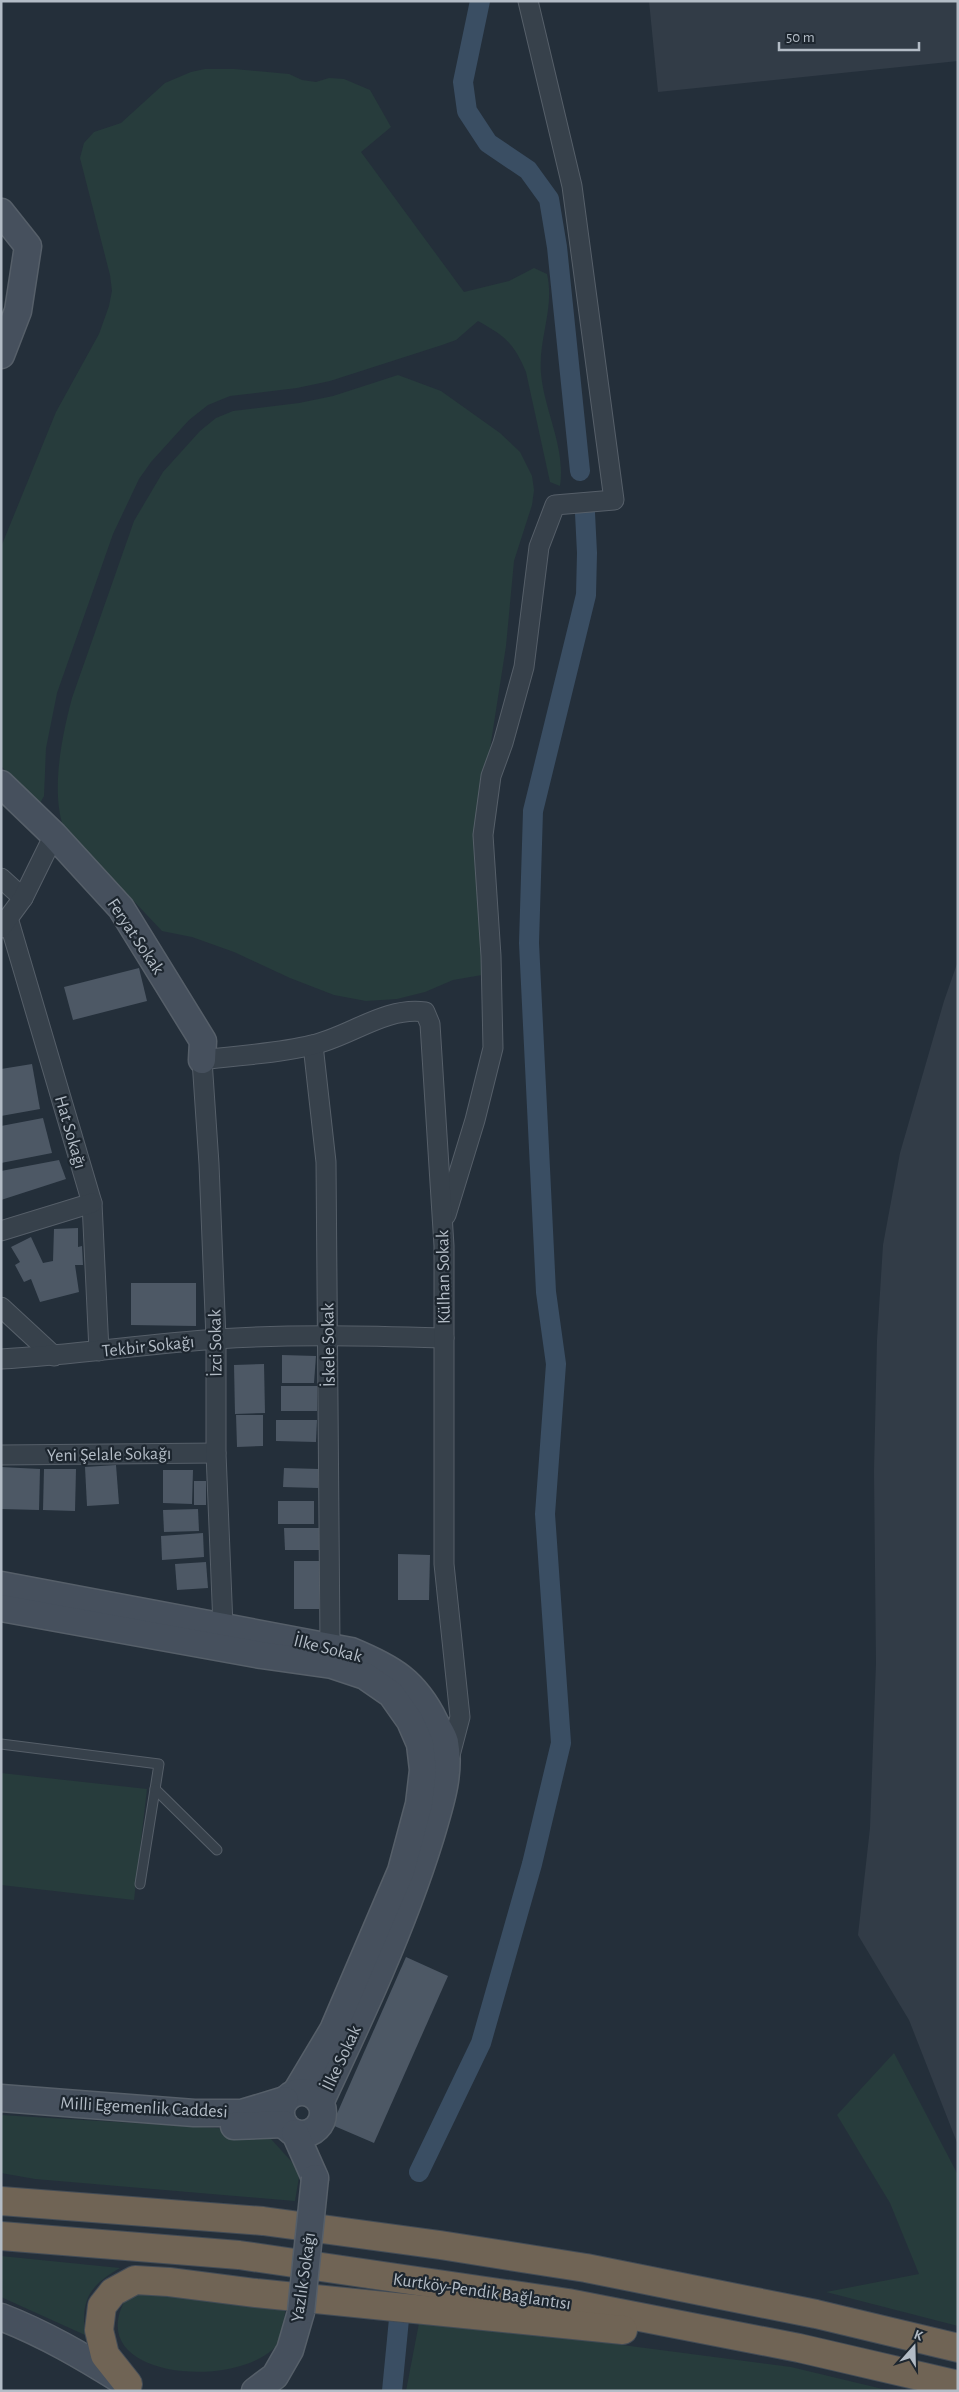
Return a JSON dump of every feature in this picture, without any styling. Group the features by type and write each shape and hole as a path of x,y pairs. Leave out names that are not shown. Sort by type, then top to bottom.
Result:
{"highway":[{"path":"1,2190 117,2210"},
{"path":"1,2201 264,2221 586,2268 816,2314 958,2348"},
{"name":"Kurtköy-Pendik Bağlantısı","path":"1,2236 239,2255 568,2303 798,2348 958,2385"},
{"path":"134,2388 106,2355 99,2330 102,2306 113,2292 135,2280 798,2348"}],"street":[{"path":"443,1225 475,1120 493,1048 492,956 483,835 491,776 503,743 524,667 539,546 555,505 614,500 572,186 528,1"},
{"path":"1,212 28,246 18,311 2,354"},
{"path":"1,236 28,246"},
{"name":"Feryat Sokak","path":"1,784 54,835 121,908 203,1041 202,1060"},
{"path":"5,923 23,898 54,835"},
{"path":"1,878 23,898"},
{"name":"Hat Sokağı","path":"5,923 92,1202 99,1351"},
{"name":"Külhan Sokak","path":"202,1060 313,1045 389,1016 412,1010 425,1012 430,1024 443,1225 444,1564 460,1718 447,1770"},
{"name":"İskele Sokak","path":"313,1045 326,1162 330,1645"},
{"name":"İzci Sokak","path":"202,1060 209,1164 216,1339 216,1453 221,1637"},
{"path":"1,1231 92,1202"},
{"path":"1,1307 54,1356"},
{"name":"Tekbir Sokağı","path":"1,1359 54,1356 216,1339 328,1335 444,1338"},
{"name":"Yeni Şelale Sokağı","path":"1,1455 216,1453"},
{"name":"İlke Sokak","path":"1,1586 332,1665 364,1676 391,1694 410,1721 420,1744 423,1770 419,1804 401,1871 295,2116"},
{"name":"İlke Sokak","path":"1,1608 221,1637 330,1645 381,1663 408,1681 429,1708 445,1741 447,1770 440,1805 419,1873 381,1968 320,2101"},
{"name":"Milli Egemenlik Caddesi","path":"1,2108 227,2126 295,2116 310,2092 320,2101"},
{"name":"Milli Egemenlik Caddesi","path":"1,2098 194,2113 295,2116"},
{"name":"Yazlık Sokağı","path":"255,2391 275,2376 290,2350 301,2312 315,2178 295,2116"},
{"path":"1,2317 70,2348 134,2388"}],"lane":[{"path":"1,1744 160,1764 140,1884"},
{"path":"155,1789 217,1850"}],"shaded area":[{"path":"649,1 958,1 958,61 658,92"},
{"path":"958,961 958,2145 909,2020 858,1935 870,1828 876,1663 874,1471 877,1340 883,1245 900,1153 944,1001"}],"green space":[{"path":"205,69 234,69 289,74 302,80 316,82 329,78 344,79 370,90 391,127 361,152 464,292 509,281 534,268 547,274 549,299 542,348 541,373 560,457 560,486 550,482 526,372 522,362 508,341 478,321 456,340 330,381 297,388 230,396 208,405 189,420 151,462 139,479 113,534 57,693 46,748 44,796 39,805 1,766 1,547 56,412 99,334 109,306 112,291 110,275 80,158 84,143 94,132 121,123 165,83 191,72"},
{"path":"398,375 441,391 500,433 520,452 532,476 534,490 532,505 514,561 506,646 489,755 482,975 453,980 425,992 397,999 366,1001 334,995 290,978 234,952 192,937 162,931 63,826 58,796 58,779 59,762 72,698 134,521 163,472 200,431 216,418 233,411 299,403 333,396"},
{"path":"1,1773 147,1789 134,1900 1,1885"},
{"path":"894,2053 958,2175 958,2326 826,2292 919,2274 890,2203 837,2115"},
{"path":"1,2115 232,2129 271,2139 300,2171 295,2201 35,2179 1,2173"},
{"path":"1,2256 120,2268 101,2281 89,2295 84,2312 85,2335 1,2297"},
{"path":"140,2292 286,2305 281,2339 279,2343 259,2358 232,2368 201,2372 169,2369 142,2360 124,2345 118,2323 128,2295"},
{"path":"419,2323 607,2343 791,2367 891,2391 406,2391"}],"building":[{"path":"139,968 147,1001 73,1020 64,987"},
{"path":"32,1064 40,1109 1,1116 1,1069"},
{"path":"43,1118 52,1153 1,1163 1,1126"},
{"path":"59,1160 66,1179 1,1200 1,1171"},
{"path":"78,1228 78,1247 82,1246 83,1265 75,1265 79,1292 40,1302 31,1279 24,1282 15,1265 20,1262 11,1247 31,1237 43,1263 53,1261 54,1229"},
{"path":"131,1283 196,1283 196,1326 131,1325"},
{"path":"282,1355 316,1356 314,1383 282,1383"},
{"path":"264,1364 265,1413 235,1414 234,1365"},
{"path":"281,1386 317,1386 317,1411 281,1411"},
{"path":"236,1415 263,1415 263,1446 237,1447"},
{"path":"276,1420 317,1420 316,1442 276,1441"},
{"path":"116,1465 119,1504 87,1506 85,1467"},
{"path":"1,1467 40,1469 39,1510 1,1509"},
{"path":"284,1468 319,1469 318,1488 283,1487"},
{"path":"44,1469 76,1469 75,1511 43,1510"},
{"path":"163,1470 193,1470 192,1504 163,1503"},
{"path":"194,1481 206,1481 206,1505 194,1505"},
{"path":"278,1501 314,1501 314,1524 278,1524"},
{"path":"198,1509 199,1531 164,1532 163,1510"},
{"path":"284,1528 323,1528 323,1550 285,1550"},
{"path":"203,1533 204,1557 162,1560 161,1536"},
{"path":"398,1554 430,1555 429,1600 398,1600"},
{"path":"294,1561 319,1561 319,1609 294,1609"},
{"path":"206,1562 208,1588 177,1590 175,1564"},
{"path":"406,1957 448,1976 374,2143 332,2125"}],"waterway":[{"path":"480,1 463,82 467,111 488,143 528,170 549,199 557,247 580,471"},
{"path":"419,2172 481,2043 532,1864 561,1743 545,1514 556,1364 546,1292 529,943 533,811 586,595 587,553 585,513"},
{"path":"392,2391 399,2319"}]}
